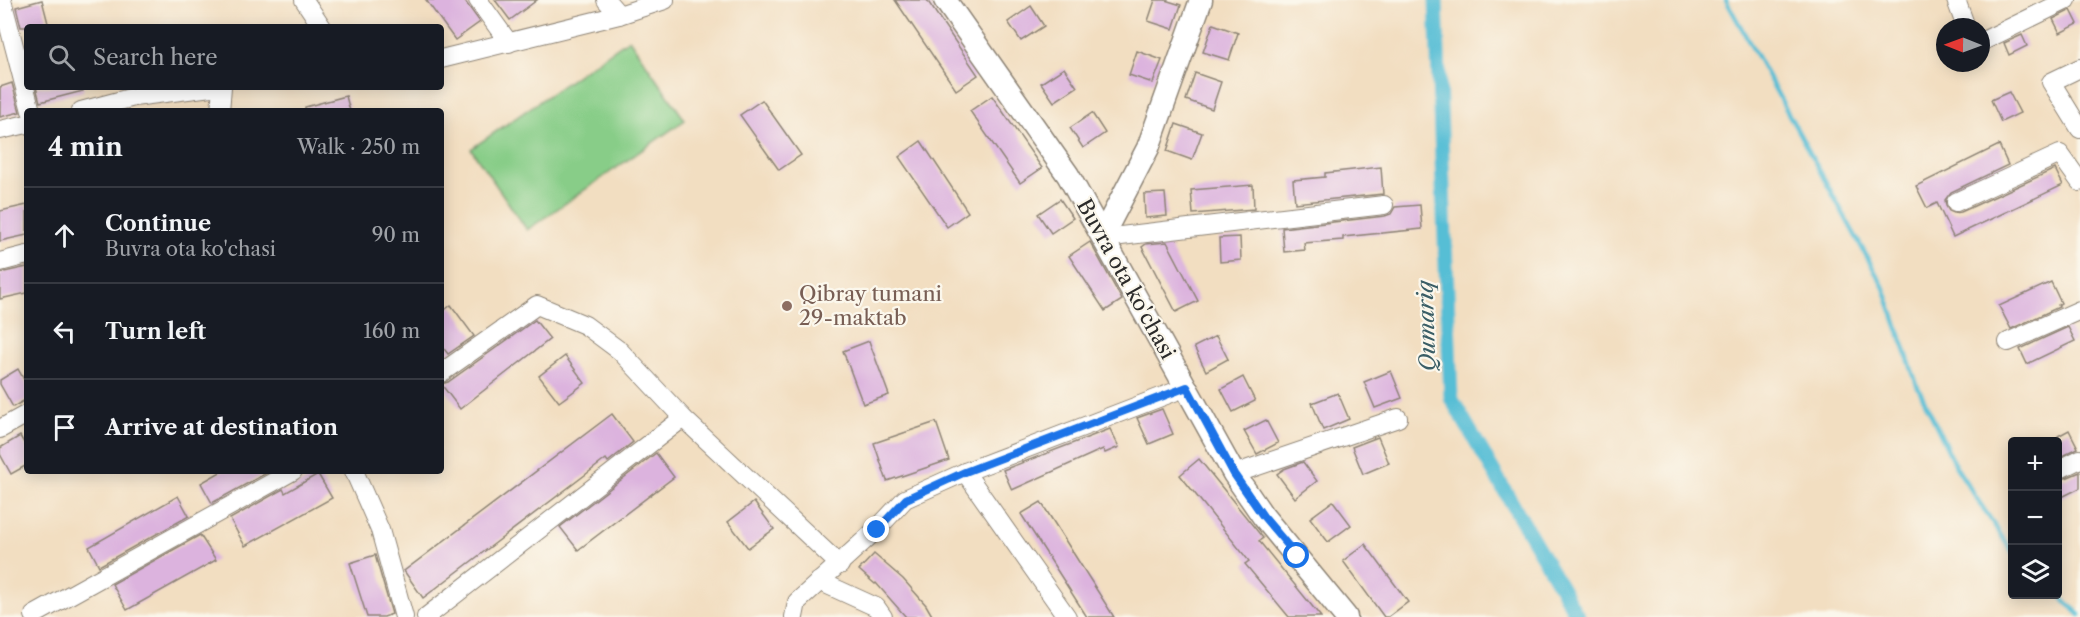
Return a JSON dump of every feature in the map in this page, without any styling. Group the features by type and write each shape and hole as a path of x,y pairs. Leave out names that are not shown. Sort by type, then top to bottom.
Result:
{"main road":[{"name":"Buvra ota ko'chasi","path":"945,0 1068,175 1234,474 1263,516 1346,617"},
{"path":"1102,235 1148,148 1201,0"}],"street":[{"path":"2,0 24,84"},
{"path":"304,0 320,24"},
{"path":"478,0 509,43"},
{"path":"606,0 619,15"},
{"path":"444,58 619,15 665,0"},
{"path":"1956,0 1963,18"},
{"path":"1990,38 2067,0"},
{"path":"2080,68 2051,82 2080,129"},
{"path":"26,90 30,108"},
{"path":"93,108 134,98 190,90"},
{"path":"220,108 222,90"},
{"path":"0,130 24,125"},
{"path":"1956,202 2060,154 2080,182"},
{"path":"1102,235 1384,205"},
{"path":"0,262 24,256"},
{"path":"444,372 537,305 585,325 620,351 683,418 840,565"},
{"path":"2008,342 2080,309"},
{"path":"794,617 797,602 840,565 906,499 965,472 1187,387"},
{"path":"0,429 24,416"},
{"path":"426,617 683,418"},
{"path":"1234,474 1398,418"},
{"path":"2062,468 2080,459"},
{"path":"965,472 1067,617"},
{"path":"34,615 288,474"},
{"path":"355,474 380,530 404,617"},
{"path":"819,581 876,607 883,617"}],"green space":[{"path":"629,39 685,120 527,230 471,149"}],"building":[{"path":"42,0 48,24 24,24 24,27 21,27 16,7"},
{"path":"426,0 464,0 480,22 455,40"},
{"path":"495,0 537,0 510,20"},
{"path":"895,0 927,0 978,75 956,90"},
{"path":"1155,0 1165,0 1181,5 1173,29 1148,21"},
{"path":"1031,6 1044,26 1021,41 1008,22"},
{"path":"2071,10 2078,24 2060,33 2053,19"},
{"path":"1213,24 1238,33 1229,60 1203,52"},
{"path":"2022,35 2027,46 2009,55 2004,43"},
{"path":"1137,51 1162,60 1153,83 1129,75"},
{"path":"1064,68 1077,87 1054,102 1041,83"},
{"path":"1195,73 1221,82 1212,109 1186,100"},
{"path":"12,83 20,112 0,117 0,87"},
{"path":"37,90 83,90 83,91 40,102"},
{"path":"2009,92 2020,113 2001,122 1991,100"},
{"path":"346,96 349,108 305,108"},
{"path":"992,96 1042,168 1020,183 970,111"},
{"path":"762,100 801,155 779,170 740,115"},
{"path":"1092,113 1105,133 1083,148 1070,128"},
{"path":"1176,124 1202,133 1192,160 1167,151"},
{"path":"921,141 968,212 947,227 899,157"},
{"path":"1999,145 2008,165 1951,192 1945,200 1949,211 1961,212 2055,169 2063,185 1953,237 1937,203 1927,208 1916,186"},
{"path":"1381,167 1383,194 1295,203 1293,180 1325,177 1325,173"},
{"path":"1253,185 1254,209 1193,214 1191,190"},
{"path":"1165,193 1167,216 1145,218 1144,194"},
{"path":"1060,199 1073,218 1051,233 1038,214"},
{"path":"1420,205 1422,229 1304,243 1305,250 1284,252 1282,228 1385,216 1391,214 1395,207"},
{"path":"24,206 24,236 0,241 0,211"},
{"path":"1240,237 1241,260 1220,262 1219,238"},
{"path":"1090,242 1122,300 1105,311 1069,256"},
{"path":"1167,242 1198,301 1176,312 1142,247 1146,244"},
{"path":"24,268 24,294 0,299 0,273"},
{"path":"2051,282 2061,303 2059,307 2011,329 1999,306"},
{"path":"451,305 474,336 448,354 444,349 444,311"},
{"path":"535,320 550,339 460,409 444,388 444,383"},
{"path":"2068,327 2075,341 2027,364 2020,349"},
{"path":"1216,336 1228,359 1206,371 1194,347"},
{"path":"869,341 889,395 863,404 843,351"},
{"path":"565,356 585,383 559,402 539,376"},
{"path":"18,369 24,380 24,401 13,407 0,380"},
{"path":"1391,371 1402,398 1375,408 1364,382"},
{"path":"1243,377 1255,401 1233,412 1221,389"},
{"path":"1338,393 1349,419 1323,430 1312,403"},
{"path":"1162,409 1173,434 1149,444 1137,418"},
{"path":"612,414 633,442 608,462 606,459 423,598 404,571"},
{"path":"1266,420 1278,443 1257,454 1244,431"},
{"path":"936,422 949,460 887,481 874,443"},
{"path":"1110,429 1119,447 1105,453 1103,449 1012,490 1003,470"},
{"path":"2069,430 2078,448 2062,456 2062,437 2058,436"},
{"path":"20,436 24,443 24,467 11,474 0,454 0,448"},
{"path":"1378,437 1389,463 1363,474 1352,447"},
{"path":"656,453 674,477 578,550 560,527"},
{"path":"1199,459 1263,538 1259,541 1321,617 1289,617 1245,564 1249,561 1180,475"},
{"path":"1303,462 1317,481 1295,498 1277,474"},
{"path":"2080,472 2080,488 2062,497 2062,478"},
{"path":"217,474 265,474 212,503 201,483"},
{"path":"318,474 332,498 245,546 230,519 283,489 285,493"},
{"path":"178,496 189,516 99,566 89,547"},
{"path":"1333,501 1351,525 1328,542 1310,518"},
{"path":"754,502 774,529 748,548 728,522"},
{"path":"1041,502 1114,617 1087,617 1021,514"},
{"path":"200,535 216,560 127,610 112,584"},
{"path":"1365,544 1408,602 1388,617 1384,617 1343,561"},
{"path":"874,554 903,579 926,605 933,617 906,617 876,583 859,570"},
{"path":"375,555 392,614 384,617 367,617 350,563"}],"waterway":[{"name":"Qumariq","path":"1436,0 1451,398 1578,617"},
{"path":"1726,0 1884,288 1917,385 1956,467 2008,546"},
{"path":"2062,598 2080,615"}],"place":[{"name":"Qibray tumani 29-maktab","path":"787,306"}],"route":[{"path":"877,530 906,499 965,472 1187,387 1234,474 1263,516 1297,556"}]}
